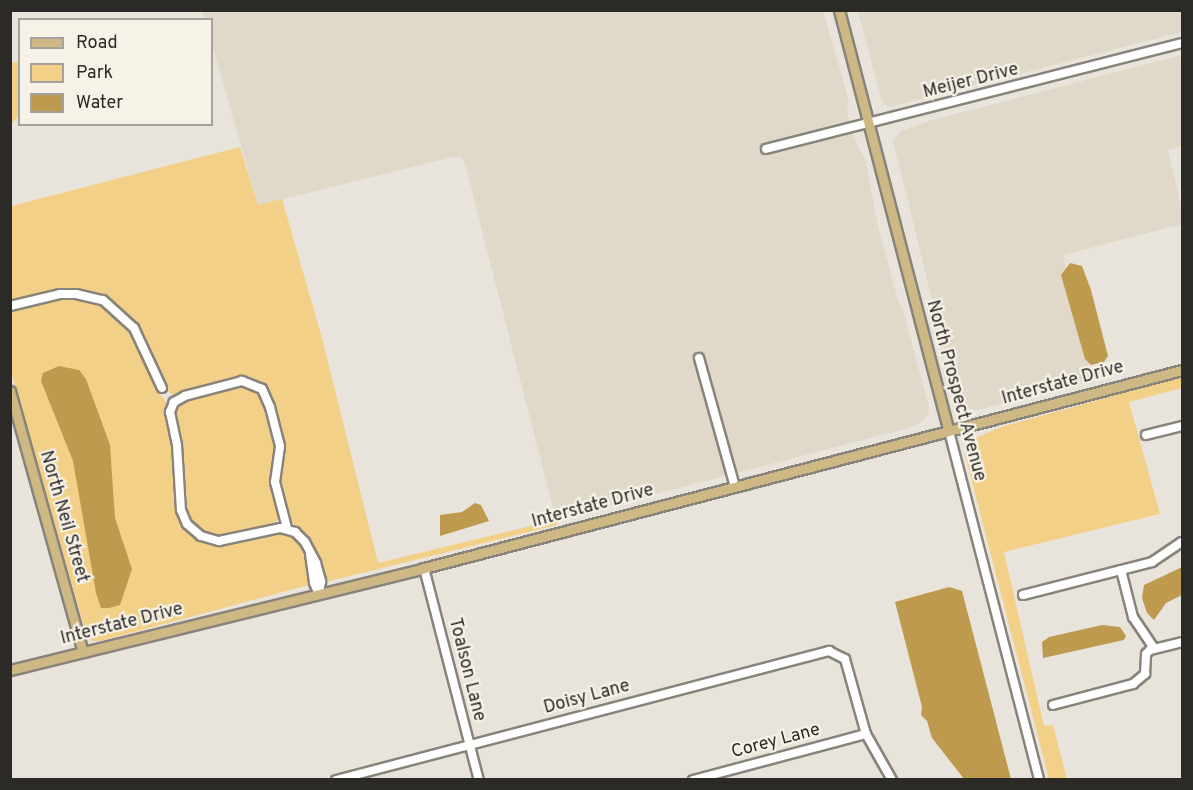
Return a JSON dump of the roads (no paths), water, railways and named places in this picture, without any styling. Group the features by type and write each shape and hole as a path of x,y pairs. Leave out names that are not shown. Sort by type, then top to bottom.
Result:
{"main road":[{"name":"North Prospect Avenue","path":"839,10 949,431"},
{"name":"Interstate Drive","path":"10,670 424,568 1182,370"},
{"name":"North Neil Street","path":"10,392 83,652"}],"street":[{"name":"Meijer Drive","path":"766,149 1182,43"},
{"path":"10,306 60,294 76,294 104,300 134,328 162,388"},
{"path":"699,358 735,487"},
{"path":"286,528 275,482 280,446 270,407 262,389 242,381 185,396 174,402 170,412 177,445 181,510 191,529 201,536 219,541 286,528 301,536 310,553 314,583 320,594"},
{"path":"1146,435 1182,426"},
{"name":"North Prospect Avenue","path":"949,431 1040,780"},
{"path":"1023,595 1152,562 1182,542"},
{"name":"Toalson Lane","path":"424,568 479,780"},
{"path":"1121,570 1132,616 1154,648"},
{"path":"1053,705 1133,684 1145,674 1146,654 1154,648 1182,642"},
{"name":"Doisy Lane","path":"336,780 829,651 845,659 866,734"},
{"path":"866,734 892,780"},
{"name":"Corey Lane","path":"693,780 866,734"}],"water":[{"path":"1070,263 1082,266 1091,290 1108,356 1104,362 1091,365 1085,359 1061,275"},
{"path":"59,366 79,370 86,379 110,445 115,518 132,569 120,605 109,608 101,608 96,593 73,461 41,381 43,373"},
{"path":"475,503 481,505 489,521 440,536 440,515 462,512"},
{"path":"1182,567 1182,595 1166,603 1154,620 1147,613 1142,598 1144,585"},
{"path":"949,587 962,591 1011,779 964,779 932,738 927,721 921,715 922,707 895,602"},
{"path":"1102,625 1120,627 1126,636 1124,640 1043,658 1042,642 1049,637"}]}
